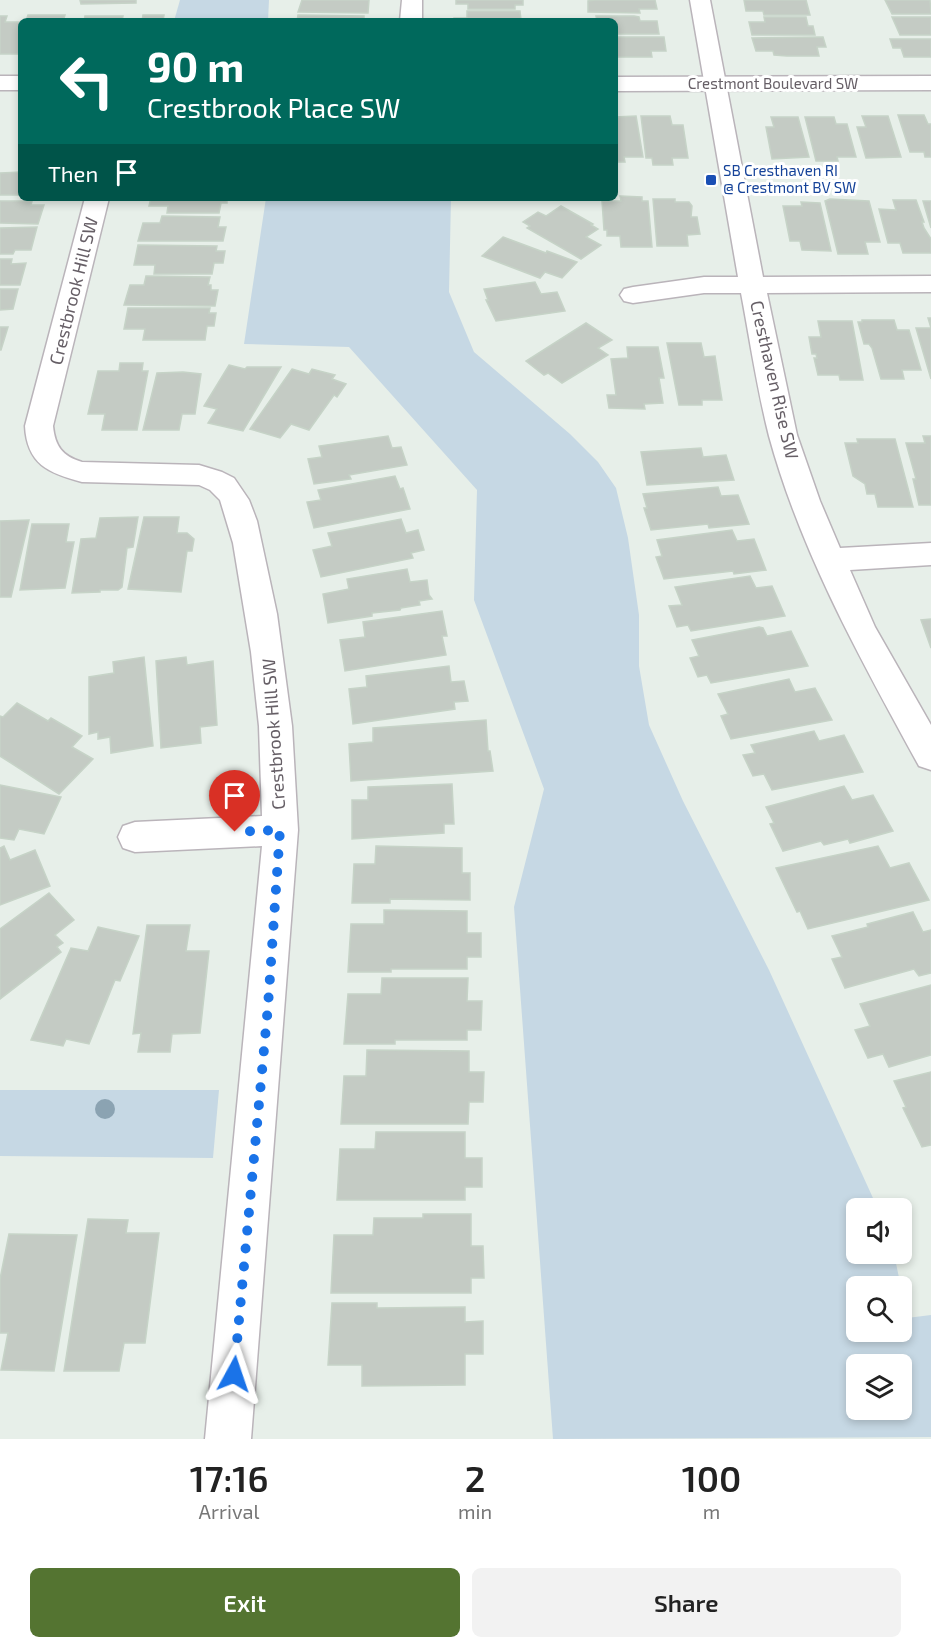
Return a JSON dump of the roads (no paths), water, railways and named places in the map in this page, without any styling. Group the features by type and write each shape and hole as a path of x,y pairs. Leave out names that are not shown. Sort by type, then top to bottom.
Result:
{"street":[{"path":"411,18 412,0"},
{"name":"Cresthaven Rise SW","path":"700,0 752,284 783,435 805,501 861,628 931,756"},
{"path":"0,83 18,83"},
{"name":"Crestmont Boulevard SW","path":"618,84 931,84"},
{"name":"Crestbrook Hill SW","path":"97,201 39,426 39,439 43,451 57,464 71,470 199,475 212,478 230,492 238,507 268,649 277,727 280,830 268,1006 228,1439"},
{"path":"633,295 704,285 931,284"},
{"path":"831,561 931,554"},
{"path":"135,837 280,830"}],"place":[{"name":"SB Cresthaven RI @ Crestmont BV SW","path":"711,180"}]}
